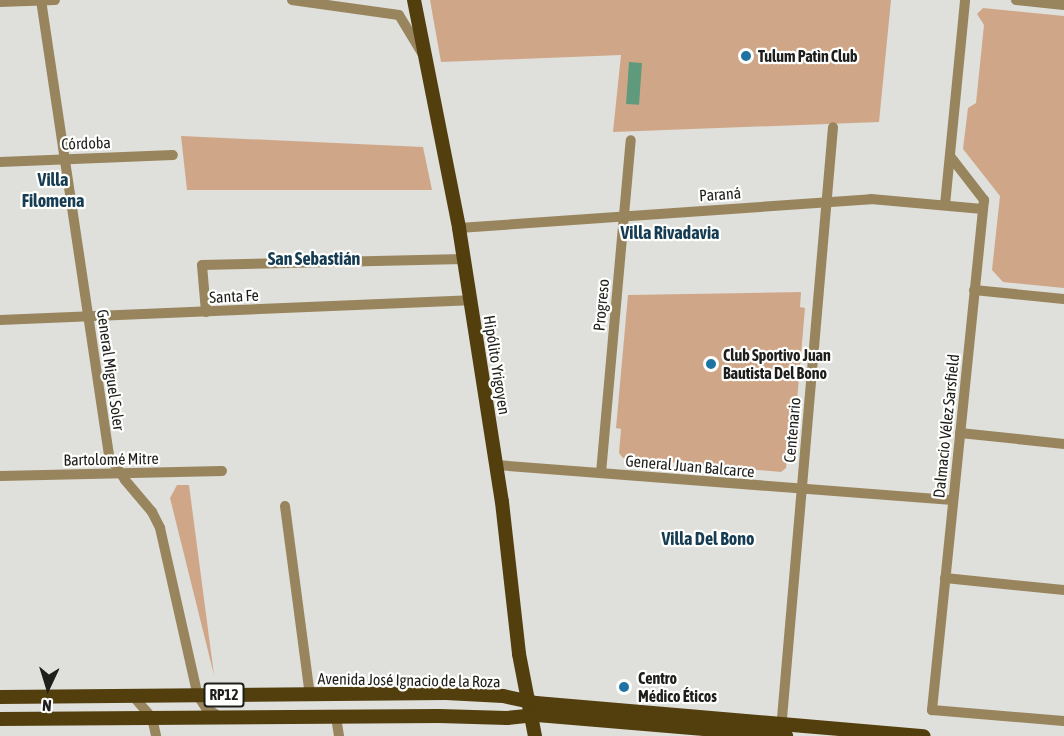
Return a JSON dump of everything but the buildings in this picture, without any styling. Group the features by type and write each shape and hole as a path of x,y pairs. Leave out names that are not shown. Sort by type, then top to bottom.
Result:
{"main road":[{"name":"Hipólito Yrigoyen","path":"414,0 459,228 496,465 519,654 535,736"},
{"name":"Avenida José Ignacio de la Roza","path":"0,697 446,693 503,696 530,709 782,733 924,736"},
{"name":"Avenida José Ignacio de la Roza","path":"0,719 507,718 530,709"}],"street":[{"name":"General Miguel Soler","path":"41,0 107,447 112,463 152,512 160,528 198,696"},
{"path":"0,2 54,0"},
{"path":"292,0 399,15 424,57"},
{"path":"945,206 965,0"},
{"path":"1016,0 1064,5"},
{"name":"Centenario","path":"782,733 833,127"},
{"name":"Progreso","path":"601,473 631,140"},
{"name":"Córdoba","path":"0,162 173,154"},
{"path":"950,156 984,200 983,209"},
{"name":"Paraná","path":"459,228 871,199 983,209"},
{"name":"Dalmacio Vélez Sarsfield","path":"983,209 932,710 1064,721"},
{"path":"206,312 202,265 464,259"},
{"path":"974,290 1064,299"},
{"name":"Santa Fe","path":"0,320 470,300"},
{"path":"960,434 1064,444"},
{"name":"General Juan Balcarce","path":"496,465 953,500"},
{"name":"Bartolomé Mitre","path":"0,476 222,471"},
{"path":"285,506 310,695"},
{"path":"945,578 1064,590"},
{"path":"133,696 152,718 156,736"},
{"path":"198,696 206,708 220,717"},
{"path":"336,717 339,736"}],"shaded area":[{"path":"430,0 891,0 879,122 613,132 621,55 441,62"},
{"path":"983,8 1064,16 1064,288 1003,282 992,270 1000,196 963,149 968,108 976,103 984,25 977,14"},
{"path":"629,62 642,63 639,105 626,104"},
{"path":"181,136 423,147 432,190 187,190"},
{"name":"Club Sportivo Juan Bautista Del Bono","path":"801,292 800,307 805,308 794,436 789,436 786,468 781,472 623,458 619,453 621,429 616,428 628,295"},
{"path":"177,485 189,485 214,675 170,498"}],"place":[{"name":"Tulum Patìn Club","path":"746,56"},
{"name":"Club Sportivo Juan Bautista Del Bono","path":"711,364"},
{"name":"Centro Médico Éticos","path":"624,687"}],"district":[{"name":"Villa Filomena","path":"53,192"},
{"name":"Villa Rivadavia","path":"670,233"},
{"name":"San Sebastián","path":"314,259"},
{"name":"Villa Del Bono","path":"708,539"}]}
